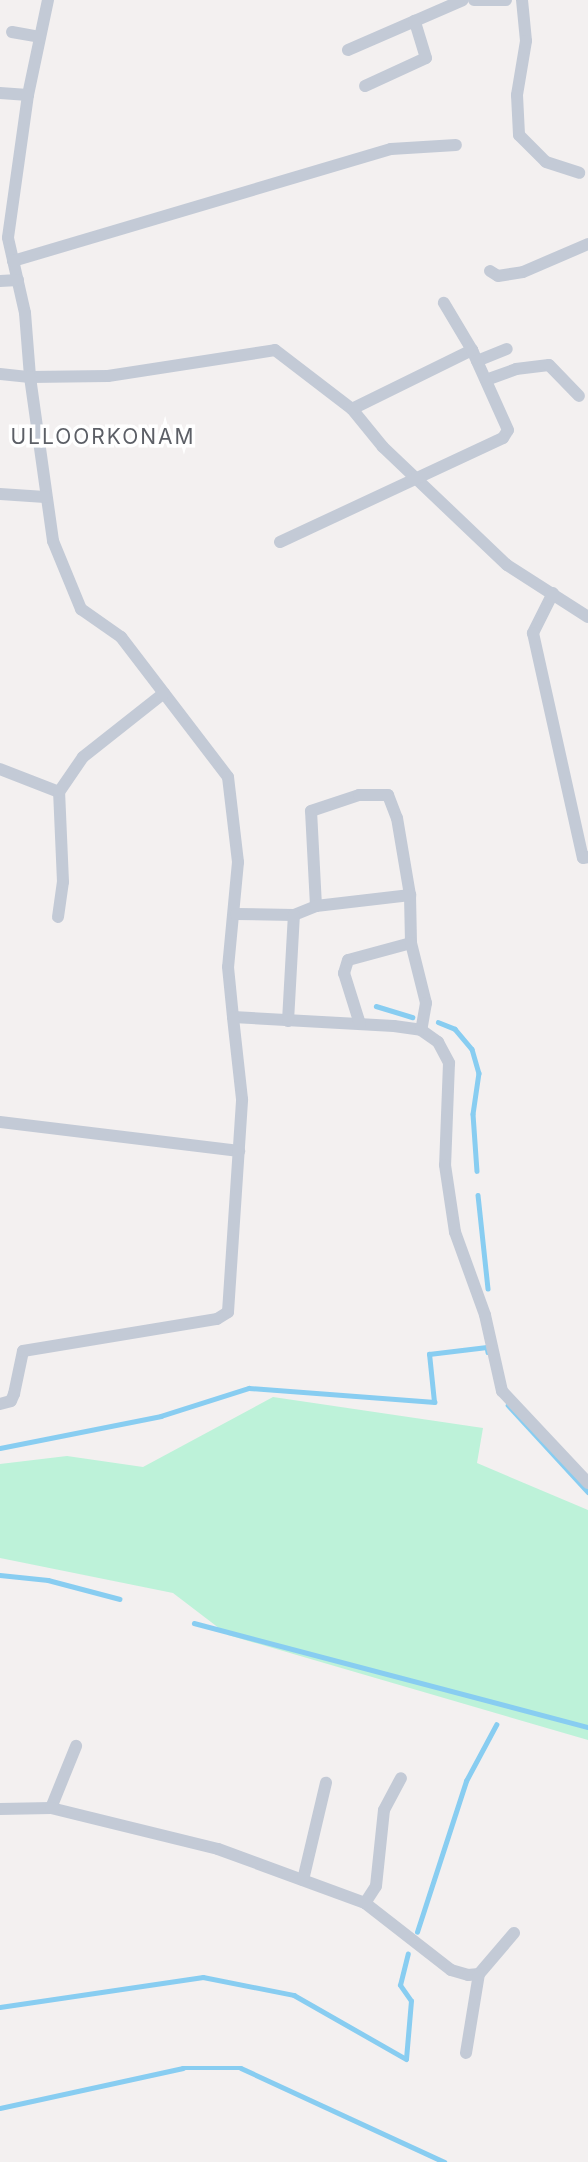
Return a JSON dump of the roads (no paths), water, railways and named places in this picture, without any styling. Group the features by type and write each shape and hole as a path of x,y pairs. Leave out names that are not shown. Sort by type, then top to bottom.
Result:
{"street":[{"path":"0,1404 11,1401 23,1351 217,1318 228,1312 242,1100 228,967 236,914 238,862 228,777 121,637 81,609 53,541 45,497 18,280 8,238 6,194 48,0"},
{"path":"348,50 463,0"},
{"path":"474,0 506,0"},
{"path":"522,0 526,41 517,95 519,135 546,162 579,173"},
{"path":"365,86 426,58 415,21"},
{"path":"12,32 40,37"},
{"path":"0,93 27,94"},
{"path":"13,261 391,149 456,145"},
{"path":"490,271 498,276 523,272 588,244"},
{"path":"0,281 18,280"},
{"path":"279,542 413,477 503,438 508,430 474,355 444,303"},
{"path":"352,409 474,355 507,349"},
{"path":"0,374 30,377 108,376 275,350 352,409 413,477 507,565 588,617"},
{"path":"486,380 516,369 549,365 579,396"},
{"path":"0,494 45,497"},
{"path":"553,593 533,633 583,858 588,857"},
{"path":"58,917 63,882 59,792 83,757 164,693"},
{"path":"0,769 59,792"},
{"path":"316,906 311,811 359,795 388,795 392,800 411,895 411,943 426,1003 421,1030"},
{"path":"236,914 294,915 316,906 411,895"},
{"path":"288,1021 294,915"},
{"path":"360,1024 344,973 348,960 411,943"},
{"path":"233,1017 421,1030 439,1042 449,1063 445,1165 454,1232 485,1315 502,1391 588,1483"},
{"path":"0,1122 239,1151"},
{"path":"51,1808 76,1746"},
{"path":"365,1903 376,1886 384,1810 401,1777"},
{"path":"303,1880 326,1783"},
{"path":"0,1809 51,1808 218,1849 365,1903 451,1970 479,1974"},
{"path":"466,2053 479,1974 513,1933"}],"waterway":[{"path":"376,1006 412,1017"},
{"path":"438,1022 455,1029 472,1049 479,1073 473,1114 477,1171"},
{"path":"478,1195 488,1288"},
{"path":"0,1448 161,1416 249,1388 434,1402 429,1354 487,1347 488,1352"},
{"path":"508,1405 588,1492"},
{"path":"0,1575 48,1580 120,1599"},
{"path":"194,1623 588,1727"},
{"path":"417,1932 466,1781 496,1725"},
{"path":"0,2007 203,1977 294,1995 406,2059 411,2001 400,1985 408,1954"},
{"path":"0,2108 183,2068 241,2068 444,2162"}],"district":[{"name":"ULLOORKONAM","path":"103,437"}]}
